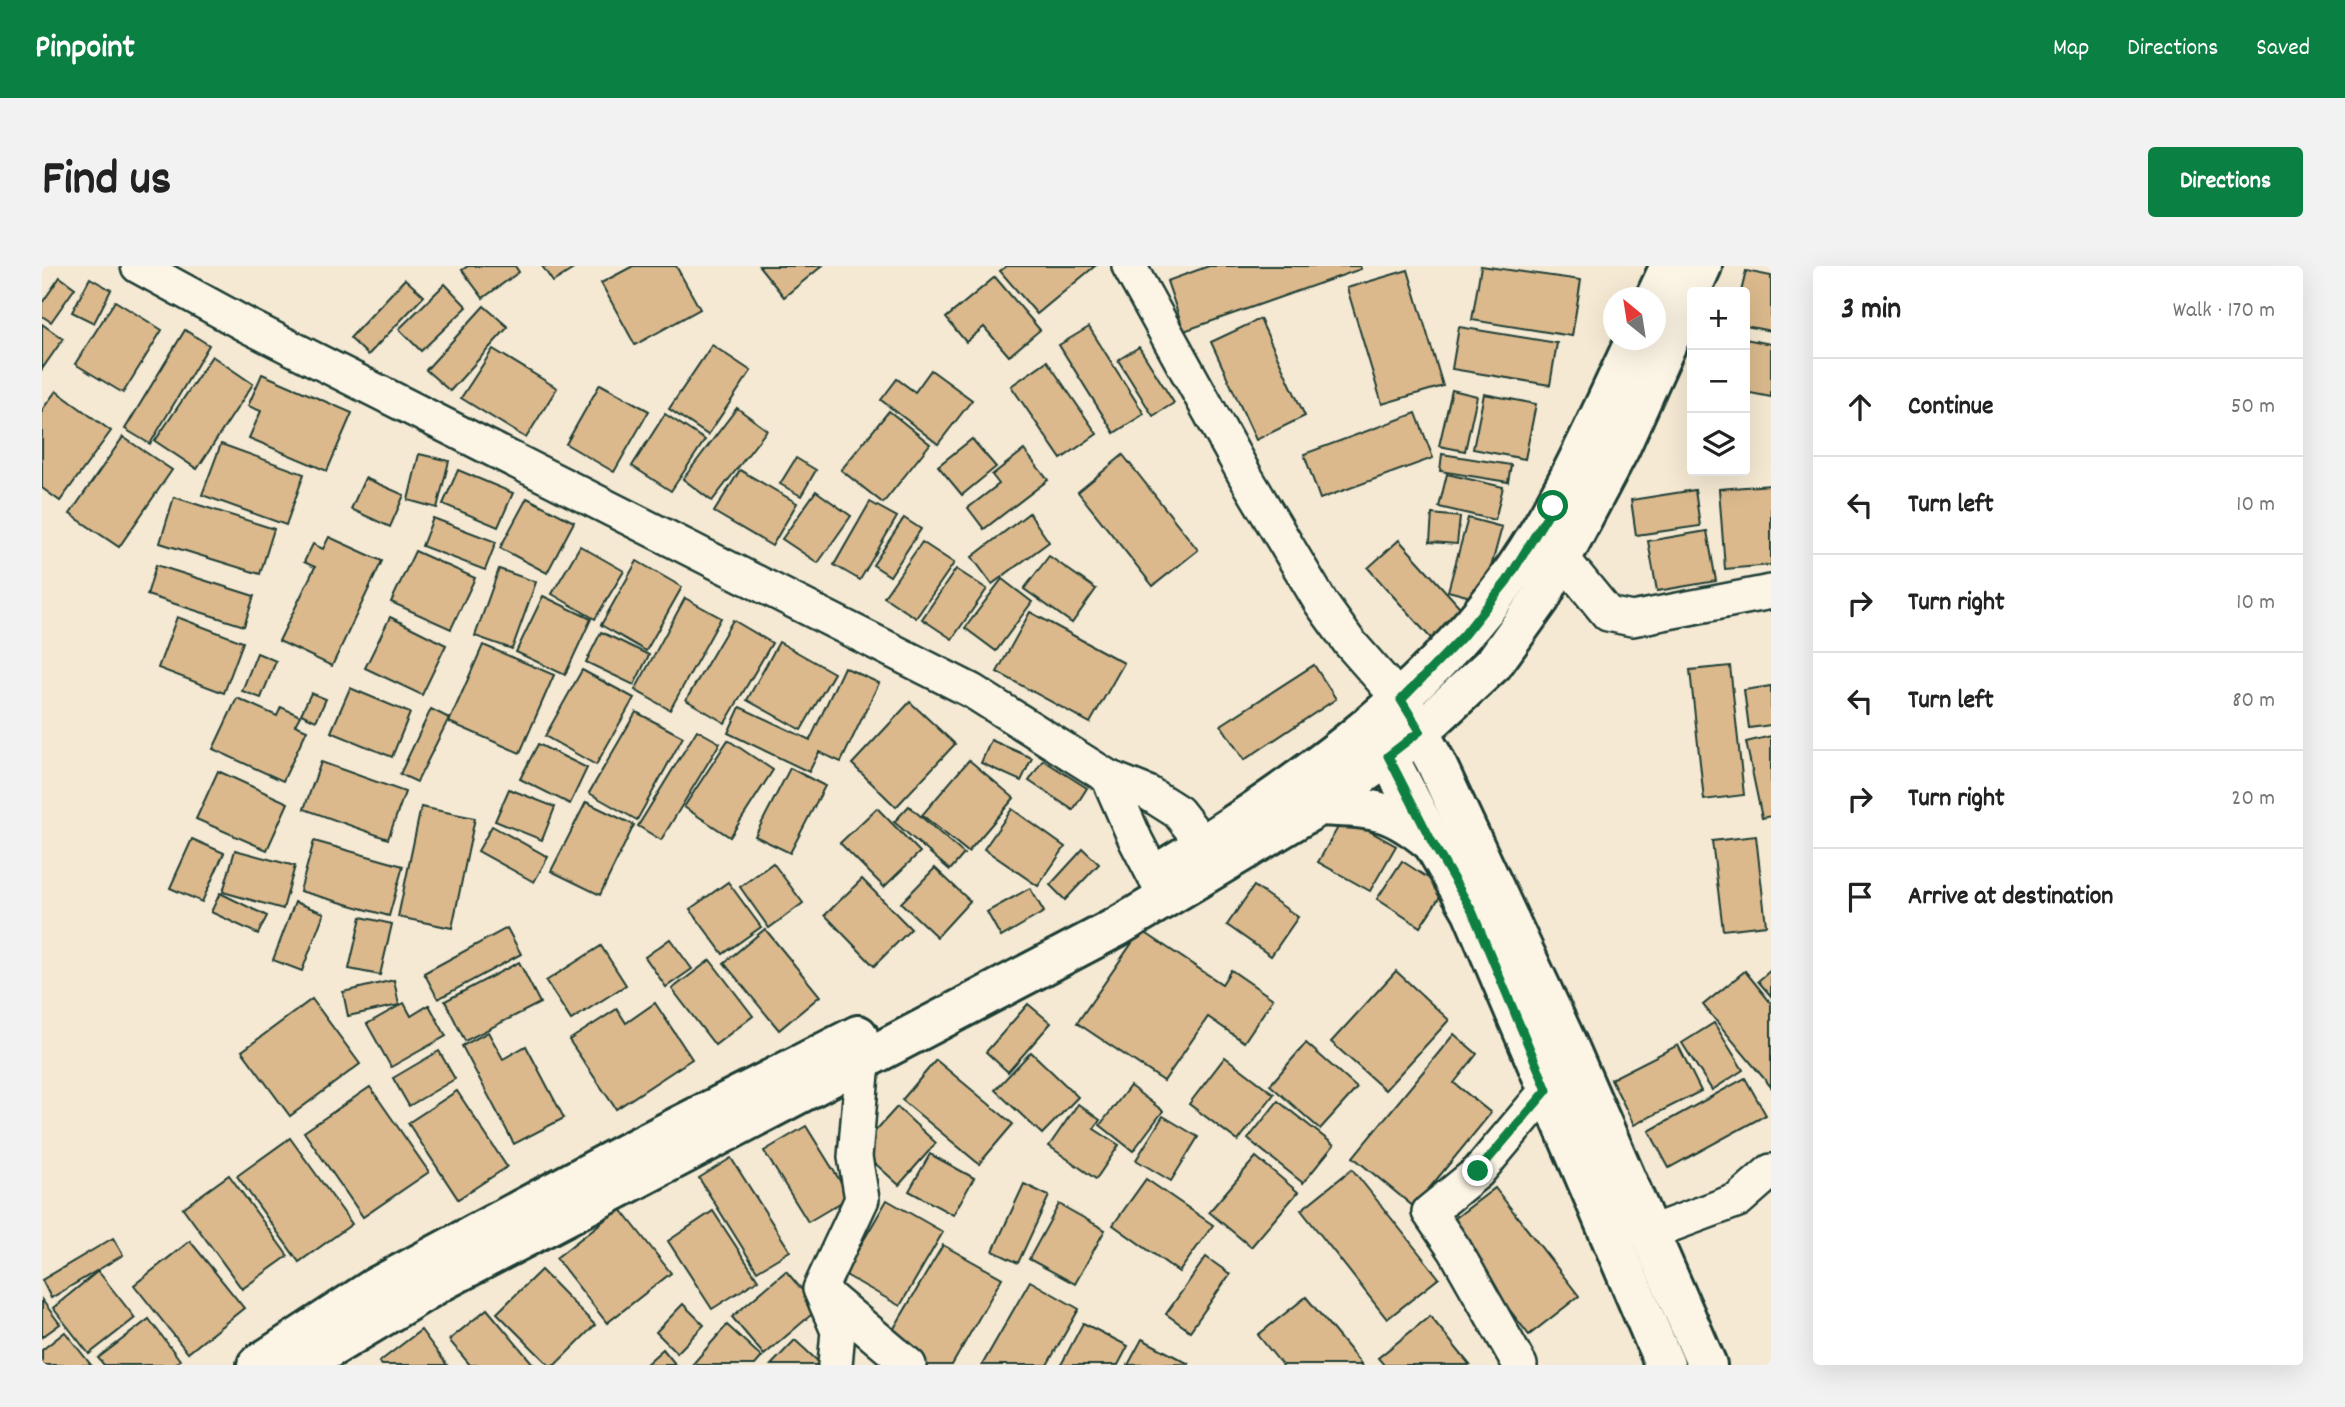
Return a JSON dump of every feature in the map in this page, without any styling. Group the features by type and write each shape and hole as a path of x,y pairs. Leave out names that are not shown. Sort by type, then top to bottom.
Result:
{"main road":[{"path":"1660,287 1670,266"},
{"path":"257,1365 376,1287 457,1243 1069,927 1159,886 1212,853 1366,725 1410,716 1494,663 1541,599 1563,559 1620,448 1702,266"},
{"path":"1212,853 1319,806 1388,756 1410,716 1463,636 1507,581 1553,506 1630,350"},
{"path":"1410,716 1570,1051 1707,1365"},
{"path":"1366,725 1388,756 1432,842 1472,911 1665,1365"},
{"path":"1319,806 1382,811 1401,818 1432,842"},
{"path":"302,1365 442,1281 1118,926 1159,886"}],"street":[{"path":"138,266 248,326 972,691 1108,777 1148,793 1178,812 1212,853"},
{"path":"1129,266 1247,479 1321,603 1349,642 1410,716"},
{"path":"1563,559 1608,614 1632,619 1771,592"},
{"path":"1108,777 1159,886"},
{"path":"835,1365 838,1331 820,1289 862,1199 855,1157 863,1061"},
{"path":"1520,1365 1455,1250 1429,1212 1478,1171 1547,1090"},
{"path":"1649,1233 1738,1200 1771,1171"},
{"path":"820,1289 909,1365"}],"building":[{"path":"468,266 515,266 519,272 483,298 462,270"},
{"path":"542,266 578,266 553,282"},
{"path":"633,266 676,266 700,309 635,345 601,283"},
{"path":"759,266 822,266 784,297"},
{"path":"1007,266 1095,266 1037,314 1000,271"},
{"path":"1209,266 1360,266 1361,269 1184,331 1167,281"},
{"path":"1481,266 1581,280 1572,336 1472,320"},
{"path":"1408,270 1443,386 1382,404 1347,288"},
{"path":"1746,271 1771,276 1771,331 1750,327 1750,287 1742,287"},
{"path":"60,277 75,288 51,322 42,316 42,303"},
{"path":"995,277 1040,330 1009,356 984,327 966,342 946,318"},
{"path":"90,278 111,290 94,323 72,312"},
{"path":"405,279 424,296 368,355 350,338"},
{"path":"445,284 467,307 421,351 399,329"},
{"path":"115,301 162,330 123,393 75,364"},
{"path":"484,306 508,327 450,391 426,370"},
{"path":"1260,319 1305,416 1256,440 1211,342"},
{"path":"42,324 63,339 42,369"},
{"path":"1089,327 1144,414 1114,433 1059,345"},
{"path":"1459,327 1557,343 1550,385 1452,369"},
{"path":"185,330 209,345 150,444 125,429"},
{"path":"1750,340 1771,344 1771,397 1750,393"},
{"path":"712,345 751,371 708,435 669,409"},
{"path":"1139,347 1174,403 1153,416 1118,360"},
{"path":"493,349 557,388 526,438 461,398"},
{"path":"212,356 253,384 197,469 155,441"},
{"path":"1047,361 1097,434 1061,459 1011,386"},
{"path":"931,370 972,400 938,444 881,400 897,379 915,392"},
{"path":"262,374 352,413 327,471 249,438 261,411 248,406"},
{"path":"600,384 649,411 614,472 566,444"},
{"path":"1452,390 1477,396 1465,451 1439,446"},
{"path":"56,391 111,431 60,501 42,488 42,410"},
{"path":"1484,394 1536,404 1525,459 1473,449"},
{"path":"737,408 767,430 712,501 683,479"},
{"path":"889,411 930,444 883,503 841,470"},
{"path":"1416,413 1433,458 1320,499 1304,454"},
{"path":"665,414 705,440 671,491 632,466"},
{"path":"123,437 172,470 119,547 70,514"},
{"path":"972,439 996,467 962,495 938,466"},
{"path":"221,444 304,474 286,525 202,495"},
{"path":"1024,450 1048,480 984,529 968,508 999,484 992,475"},
{"path":"419,454 449,461 437,508 408,500"},
{"path":"1442,454 1511,465 1508,482 1440,471"},
{"path":"1123,455 1198,550 1153,586 1078,492"},
{"path":"796,458 816,470 801,496 780,484"},
{"path":"458,470 513,493 498,527 443,504"},
{"path":"740,470 797,503 772,546 714,512"},
{"path":"1447,474 1503,487 1495,520 1439,507"},
{"path":"365,478 404,495 390,527 351,509"},
{"path":"1771,485 1771,565 1725,569 1719,489"},
{"path":"1695,490 1700,526 1636,535 1631,500"},
{"path":"816,491 851,516 818,563 782,539"},
{"path":"174,497 274,529 260,574 160,543"},
{"path":"527,498 574,522 547,573 500,548"},
{"path":"870,502 897,517 860,580 834,565"},
{"path":"1029,513 1049,542 992,584 972,557"},
{"path":"1432,514 1460,517 1457,544 1430,542"},
{"path":"433,518 496,542 485,570 422,546"},
{"path":"904,518 921,529 890,576 873,565"},
{"path":"1468,518 1502,527 1482,600 1448,591"},
{"path":"1707,531 1716,581 1657,591 1648,541"},
{"path":"329,537 382,561 332,666 279,641 315,567 304,562 313,544 323,549"},
{"path":"1399,540 1468,616 1436,644 1368,568"},
{"path":"922,542 954,563 916,618 884,597"},
{"path":"580,546 624,571 595,619 552,594"},
{"path":"415,551 475,578 451,629 391,602"},
{"path":"1049,556 1096,589 1072,623 1024,589"},
{"path":"637,561 682,587 646,651 601,625"},
{"path":"156,565 254,596 244,626 147,595"},
{"path":"499,569 536,582 512,649 475,636"},
{"path":"956,569 987,589 952,639 922,619"},
{"path":"1002,579 1032,602 996,651 965,628"},
{"path":"543,596 591,619 565,675 516,652"},
{"path":"685,598 721,618 670,710 635,690"},
{"path":"1030,612 1124,663 1090,723 997,672"},
{"path":"177,617 243,642 224,693 158,668"},
{"path":"390,617 446,645 422,695 365,668"},
{"path":"733,620 772,643 725,723 686,700"},
{"path":"601,632 649,655 634,685 586,662"},
{"path":"779,642 834,673 801,730 747,700"},
{"path":"483,645 554,675 520,753 449,722"},
{"path":"257,653 276,661 261,698 242,691"},
{"path":"1314,665 1336,699 1244,760 1221,725"},
{"path":"1730,666 1744,795 1704,800 1690,670"},
{"path":"844,667 879,683 841,762 819,752 809,772 728,733 740,707 810,740"},
{"path":"582,670 634,698 596,765 545,736"},
{"path":"1771,686 1771,725 1749,728 1744,690"},
{"path":"350,688 410,713 392,757 331,732"},
{"path":"311,693 326,699 316,721 301,714"},
{"path":"237,698 277,716 281,707 300,716 295,725 307,730 283,781 213,749"},
{"path":"910,702 955,744 896,807 852,764"},
{"path":"431,709 449,718 417,782 400,774"},
{"path":"636,712 683,737 637,820 589,793"},
{"path":"697,730 720,743 661,840 638,826"},
{"path":"1771,736 1771,816 1762,818 1746,742"},
{"path":"728,740 773,770 730,837 684,807"},
{"path":"991,740 1032,758 1021,781 981,763"},
{"path":"538,744 587,768 570,804 520,779"},
{"path":"969,760 1014,798 968,852 922,815"},
{"path":"1043,760 1087,788 1073,810 1029,781"},
{"path":"321,762 405,792 388,839 304,809"},
{"path":"790,768 825,786 790,853 755,836"},
{"path":"218,771 288,803 267,850 196,819"},
{"path":"509,789 555,807 542,840 495,821"},
{"path":"586,802 634,825 600,895 551,871"},
{"path":"909,806 964,854 950,870 894,822"},
{"path":"421,807 475,818 452,928 398,917"},
{"path":"877,808 920,852 884,887 840,843"},
{"path":"1012,809 1065,847 1038,886 984,849"},
{"path":"1344,817 1396,846 1370,891 1318,862"},
{"path":"492,826 548,857 534,882 478,851"},
{"path":"1756,836 1766,925 1723,930 1712,841"},
{"path":"192,839 224,853 202,902 170,888"},
{"path":"314,841 403,866 389,916 300,891"},
{"path":"1083,849 1099,864 1065,900 1050,885"},
{"path":"235,850 295,866 283,909 223,892"},
{"path":"1402,861 1445,889 1420,927 1377,899"},
{"path":"773,863 803,903 769,928 740,887"},
{"path":"935,868 970,901 937,937 901,903"},
{"path":"862,879 911,929 874,966 825,915"},
{"path":"728,882 761,927 723,954 690,909"},
{"path":"1254,886 1298,917 1271,956 1227,925"},
{"path":"1030,888 1044,912 1001,937 987,912"},
{"path":"220,893 267,916 258,934 211,912"},
{"path":"295,902 324,913 302,971 273,960"},
{"path":"361,917 392,924 380,975 349,969"},
{"path":"507,928 521,954 438,999 424,973"},
{"path":"765,929 820,996 779,1030 724,963"},
{"path":"1141,930 1222,984 1231,970 1273,999 1244,1042 1208,1017 1164,1081 1077,1023"},
{"path":"670,939 692,969 666,987 645,957"},
{"path":"601,946 626,985 571,1020 546,981"},
{"path":"710,960 753,1016 715,1045 672,989"},
{"path":"519,962 540,1003 465,1041 445,1001"},
{"path":"1771,970 1771,996 1758,981"},
{"path":"1396,971 1449,1020 1385,1090 1331,1042"},
{"path":"1745,971 1771,1003 1771,1087 1703,1005"},
{"path":"394,980 399,1005 348,1016 343,992"},
{"path":"312,999 360,1064 290,1116 242,1051"},
{"path":"404,1003 411,1016 429,1005 446,1036 391,1067 367,1024"},
{"path":"655,1003 692,1059 616,1109 569,1040 617,1009 626,1023"},
{"path":"1028,1004 1051,1023 1008,1072 986,1052"},
{"path":"1714,1023 1743,1070 1712,1090 1682,1043"},
{"path":"488,1032 503,1059 526,1046 564,1118 514,1144 462,1046"},
{"path":"1454,1034 1477,1054 1454,1083 1491,1113 1414,1207 1353,1157"},
{"path":"1306,1043 1357,1088 1320,1129 1270,1085"},
{"path":"1678,1045 1701,1091 1634,1125 1611,1079"},
{"path":"439,1051 455,1079 409,1106 393,1078"},
{"path":"1031,1052 1078,1097 1042,1134 995,1090"},
{"path":"1225,1057 1274,1094 1238,1141 1189,1104"},
{"path":"936,1060 1013,1124 979,1164 902,1100"},
{"path":"1745,1078 1766,1115 1669,1168 1649,1131"},
{"path":"1130,1086 1163,1111 1133,1151 1100,1125"},
{"path":"370,1087 429,1172 363,1217 304,1132"},
{"path":"457,1091 507,1167 458,1199 408,1123"},
{"path":"1278,1101 1334,1145 1303,1183 1248,1139"},
{"path":"1078,1104 1100,1120 1094,1129 1119,1145 1096,1179 1049,1146"},
{"path":"897,1107 936,1143 899,1185 859,1149"},
{"path":"1163,1116 1198,1137 1171,1181 1136,1160"},
{"path":"806,1126 850,1197 808,1222 764,1151"},
{"path":"290,1138 352,1224 299,1262 237,1176"},
{"path":"930,1154 974,1178 953,1215 909,1191"},
{"path":"1256,1157 1298,1192 1251,1247 1209,1212"},
{"path":"731,1158 790,1251 757,1271 699,1178"},
{"path":"1352,1169 1439,1278 1387,1319 1301,1210"},
{"path":"229,1175 288,1256 242,1289 183,1208"},
{"path":"1146,1179 1213,1225 1179,1272 1113,1225"},
{"path":"1024,1184 1049,1196 1018,1263 993,1251"},
{"path":"1495,1188 1579,1296 1529,1335 1445,1226"},
{"path":"887,1200 943,1232 900,1306 844,1274"},
{"path":"1059,1204 1105,1230 1075,1284 1029,1259"},
{"path":"620,1208 671,1273 607,1323 556,1258"},
{"path":"713,1211 758,1280 712,1309 668,1241"},
{"path":"113,1238 123,1255 51,1298 42,1280"},
{"path":"190,1241 244,1308 188,1353 134,1285"},
{"path":"943,1245 1002,1278 952,1365 927,1365 886,1342"},
{"path":"1206,1257 1230,1274 1190,1331 1166,1314"},
{"path":"541,1270 595,1325 555,1365 549,1365 497,1313"},
{"path":"98,1271 135,1318 89,1354 53,1308"},
{"path":"786,1271 818,1309 764,1355 732,1317"},
{"path":"1030,1281 1079,1309 1047,1365 982,1365"},
{"path":"1306,1297 1362,1365 1282,1365 1258,1335"},
{"path":"42,1300 60,1324 42,1337"},
{"path":"683,1304 704,1325 677,1353 656,1332"},
{"path":"487,1309 534,1365 470,1365 449,1340"},
{"path":"1430,1316 1470,1365 1384,1365 1378,1358"},
{"path":"149,1319 180,1360 174,1365 104,1365 98,1358"},
{"path":"1083,1323 1128,1346 1118,1365 1061,1365"},
{"path":"727,1325 762,1357 755,1365 692,1365"},
{"path":"421,1330 447,1365 382,1365 379,1362"},
{"path":"65,1332 91,1365 42,1365 42,1350"},
{"path":"1142,1339 1189,1364 1128,1365"},
{"path":"795,1340 822,1365 771,1365"},
{"path":"663,1349 676,1365 645,1365"}],"route":[{"path":"1478,1171 1547,1090 1472,911 1432,842 1388,756 1420,731 1401,700 1463,636 1507,581 1553,506"}]}
